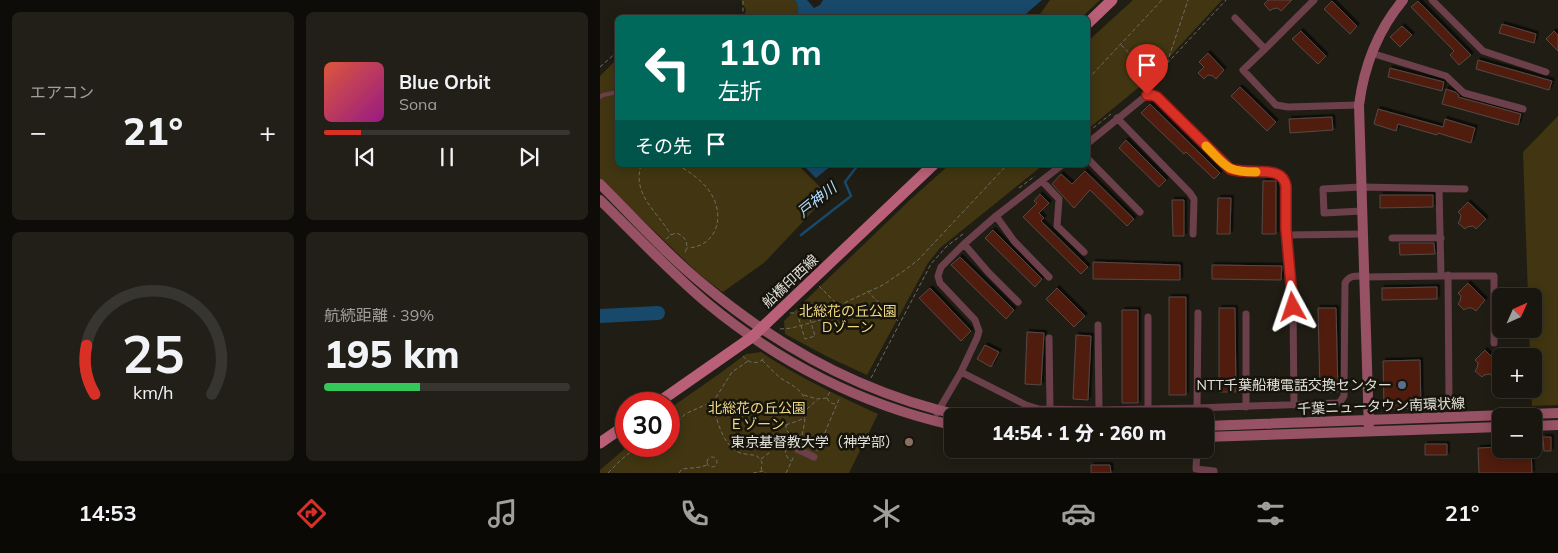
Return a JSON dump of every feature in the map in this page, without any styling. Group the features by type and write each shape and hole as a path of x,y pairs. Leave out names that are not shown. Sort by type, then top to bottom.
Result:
{"main road":[{"path":"1090,20 1112,0"},
{"path":"1369,431 1359,104 1371,53 1387,23 1403,0"},
{"name":"船橋印西線","path":"673,392 762,328 931,167"},
{"path":"600,184 702,284 731,307 785,344 859,383 895,397 944,411"},
{"path":"600,200 687,286 708,304 774,352 848,390 890,407 944,423"},
{"name":"千葉ニュータウン南環状線","path":"1214,426 1558,413"},
{"path":"1542,426 1558,425"},
{"name":"千葉ニュータウン南環状線","path":"1214,437 1492,427"},
{"path":"600,443 615,432"}],"street":[{"path":"1314,0 1243,70 1276,105 1288,107 1359,104"},
{"path":"1432,0 1483,51 1546,72"},
{"path":"1235,18 1265,49"},
{"path":"1371,53 1446,76 1464,93 1523,110"},
{"path":"1090,141 1147,95 1152,95 1157,97 1230,169 1240,172 1273,172 1281,176 1286,186 1286,235 1293,307 1294,405"},
{"path":"1118,118 1193,197 1193,234"},
{"path":"1090,161 1140,212"},
{"path":"933,420 961,372 977,338 978,327 975,320 938,280 941,267 996,216 1060,167"},
{"path":"1042,181 1059,199 1057,226 1084,252"},
{"path":"1439,188 1449,399"},
{"path":"1362,211 1324,213 1323,189 1465,189"},
{"path":"996,216 1014,241 1049,277"},
{"path":"1286,235 1363,234"},
{"path":"1392,238 1441,238"},
{"path":"964,244 988,272 1018,302"},
{"path":"1198,313 1197,408 1337,403 1343,398 1345,283 1351,277 1494,276 1494,343"},
{"path":"1246,314 1246,406"},
{"path":"1148,317 1148,408"},
{"path":"1098,325 1099,408"},
{"path":"1049,338 1050,408"},
{"path":"961,372 1026,405 1036,408"},
{"path":"797,449 814,457"},
{"path":"1197,458 1196,470 1214,471 1214,473"}],"lane":[{"path":"600,97 615,93"}],"path":[{"path":"743,15 744,0"},
{"path":"1090,77 1162,0"},
{"path":"1167,64 1188,0"},
{"path":"1145,88 1226,0"},
{"path":"1121,44 1155,77"},
{"path":"600,68 615,54"},
{"path":"1090,130 1116,110"},
{"path":"640,167 638,173 641,190 647,204 663,222 671,235"},
{"path":"680,167 704,185 714,198 718,218 716,230 708,241 694,248 687,248"},
{"path":"778,329 792,328 821,320 839,306 883,285 905,270 918,260 1005,167"},
{"path":"666,239 676,233 684,237 687,242 687,248 682,256"},
{"path":"818,285 839,306"},
{"path":"867,292 900,323"},
{"path":"790,313 797,313 805,339 815,336 807,309 818,307 821,320"},
{"path":"743,353 748,360 754,363 762,360 766,354"},
{"path":"680,419 685,414 715,398 732,372 748,360"},
{"path":"762,360 774,372 794,385 805,398 806,409 802,435 792,436 786,430 786,425"},
{"path":"827,398 832,390"},
{"path":"814,457 842,394"},
{"path":"803,395 817,399 827,398"},
{"path":"715,398 713,406 720,428 729,444 739,453 753,455 760,459"},
{"path":"827,398 831,403 837,404"},
{"path":"806,409 817,399"},
{"path":"705,405 708,407 713,406"},
{"path":"760,459 770,454 775,431 781,425 801,420 805,416"},
{"path":"774,436 781,437 785,441 785,453 791,461"},
{"path":"608,473 624,457"},
{"path":"713,457 717,460 715,467 712,468 708,464 710,458 713,457"},
{"path":"760,459 761,472"},
{"path":"679,473 682,469 701,467 708,464"},
{"path":"753,473 766,473"}],"green space":[{"path":"741,0 794,0 797,3 798,15 745,15 746,10"},
{"path":"1050,0 1100,0 1084,15 1039,15"},
{"path":"1133,0 1222,0 1149,79 1090,127 1090,39"},
{"path":"615,61 615,167 800,167 828,195 765,262 723,292 721,291 699,274 600,179 600,76"},
{"path":"1558,116 1558,405 1532,406 1532,398 1542,398 1542,348 1530,348 1529,338 1542,338 1542,288 1528,288 1523,152"},
{"name":"北総花の丘公園 Dゾーン","path":"947,167 1041,167 940,248 928,263 867,375 785,334 784,321"},
{"name":"北総花の丘公園 Ｅゾーン","path":"761,352 803,378 878,414 849,473 600,473 600,470 615,457 680,457 680,401 746,354"}],"water":[{"path":"794,0 807,0 814,8 820,5 823,0 1042,0 1026,15 798,15 797,3"},
{"path":"805,167 830,167 816,178"}],"building":[{"path":"1268,0 1292,0 1281,11 1278,8 1270,11 1264,4"},
{"path":"1332,1 1357,26 1350,34 1324,9"},
{"path":"1418,1 1471,55 1459,65 1450,55 1454,51 1411,7"},
{"path":"1502,24 1536,34 1534,43 1499,33"},
{"path":"1402,26 1412,35 1400,47 1390,37"},
{"path":"1301,31 1326,56 1318,64 1292,39"},
{"path":"1554,31 1558,35 1558,51 1546,39"},
{"path":"1208,53 1224,70 1216,79 1208,75 1204,79 1198,73 1204,67 1199,62"},
{"path":"1478,60 1552,81 1549,90 1476,69"},
{"path":"1390,68 1444,82 1442,91 1388,77"},
{"path":"1240,87 1276,122 1267,131 1231,96"},
{"path":"1446,89 1455,92 1459,95 1458,97 1521,114 1518,125 1442,104"},
{"path":"1150,104 1220,173 1214,179 1186,152 1184,154 1141,113"},
{"path":"1378,109 1443,127 1445,119 1475,128 1471,143 1398,124 1396,131 1374,124"},
{"path":"1332,117 1333,130 1290,133 1289,119"},
{"path":"1126,140 1166,180 1159,187 1119,148"},
{"path":"1085,171 1134,219 1127,226 1090,190 1074,208 1052,184 1061,174 1072,184"},
{"path":"1263,181 1276,181 1276,234 1262,234"},
{"path":"1040,194 1049,203 1039,213 1044,218 1041,221 1088,267 1081,274 1023,217 1037,203 1034,201"},
{"path":"1380,195 1433,195 1433,207 1380,208"},
{"path":"1218,198 1231,198 1230,234 1217,234"},
{"path":"1172,200 1184,200 1184,236 1173,236"},
{"path":"1468,202 1486,219 1476,229 1473,226 1465,229 1458,223 1461,215 1458,212"},
{"path":"993,230 1042,279 1035,287 985,238"},
{"path":"1399,243 1434,243 1435,254 1400,255"},
{"path":"960,257 1014,310 1006,319 951,265"},
{"path":"1093,262 1180,265 1180,280 1093,279"},
{"path":"1212,265 1282,266 1281,280 1212,279"},
{"path":"1468,283 1485,300 1476,311 1472,308 1464,310 1458,304 1461,296 1458,293"},
{"path":"1437,287 1437,299 1382,300 1382,288"},
{"path":"930,288 971,331 961,341 919,298"},
{"path":"1057,288 1085,316 1074,327 1046,299"},
{"path":"1169,297 1186,297 1186,395 1169,395"},
{"path":"1219,308 1235,308 1236,392 1219,392"},
{"path":"1318,308 1336,308 1338,392 1320,392"},
{"path":"1122,310 1138,310 1138,403 1122,403"},
{"path":"1027,332 1044,333 1041,385 1025,384"},
{"path":"1076,335 1091,336 1088,400 1073,399"},
{"path":"985,345 999,352 991,367 977,359"},
{"path":"1485,350 1492,357 1492,377 1490,374 1482,377 1475,371 1478,363 1475,360"},
{"name":"NTT千葉船穂電話交換センター","path":"1420,360 1421,408 1384,409 1383,361"},
{"path":"1543,437 1551,437 1551,451 1544,451"},
{"path":"1425,444 1447,444 1447,455 1425,455"},
{"path":"1492,447 1492,458 1531,458 1532,473 1479,473 1478,448"},
{"path":"1091,465 1110,465 1111,473 1091,473"}],"waterway":[{"name":"戸神川","path":"801,235 851,196 845,182 856,167"},
{"name":"戸神川","path":"600,316 658,313"}],"slow traffic":[{"path":"1206,146 1230,169 1240,172 1256,172"}],"place":[{"name":"NTT千葉船穂電話交換センター","path":"1402,385"},
{"name":"東京基督教大学（神学部）","path":"909,442"}],"route":[{"path":"1147,95 1157,97 1230,169 1240,172 1273,172 1281,176 1286,186 1286,229 1293,307"}]}
